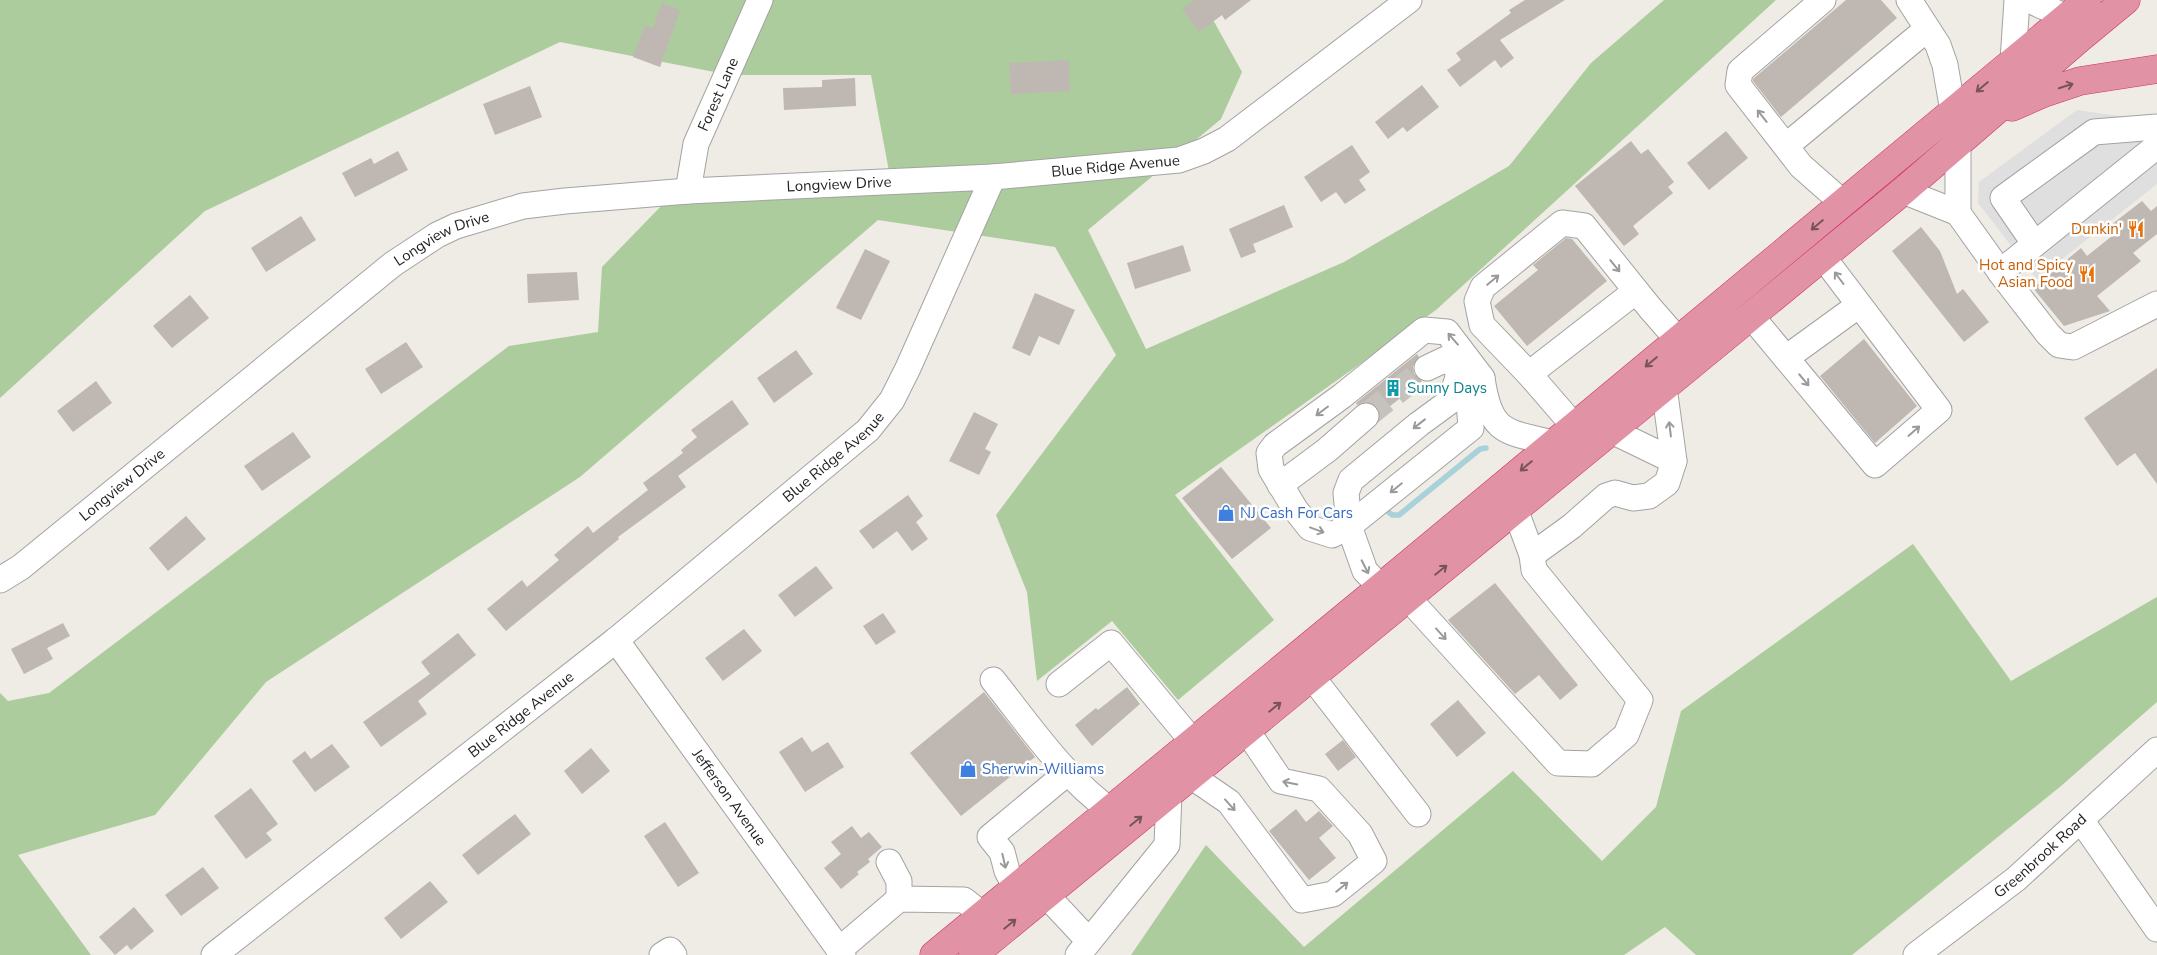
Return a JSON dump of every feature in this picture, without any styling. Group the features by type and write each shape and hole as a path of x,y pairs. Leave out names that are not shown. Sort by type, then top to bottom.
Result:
{"highway":[{"path":"934,955 1381,587 2087,0"},
{"path":"973,955 1904,191 2126,0"},
{"path":"1988,118 2044,93 2080,81 2157,69"}],"street":[{"name":"Forest Lane","path":"688,191 696,144 760,0"},
{"name":"Blue Ridge Avenue","path":"214,955 616,640 868,430 892,400 908,368 993,177 1179,160 1204,151 1227,139 1409,0"},
{"path":"1823,0 1740,71 1738,85 1801,166 1843,203"},
{"path":"1909,0 1938,45 1946,65 1952,112"},
{"path":"2013,61 2018,0"},
{"path":"2029,0 2066,17"},
{"path":"1786,146 1928,29"},
{"path":"2034,243 2003,198 2094,132 2157,127"},
{"path":"1958,144 1958,213"},
{"path":"2000,272 2157,146"},
{"name":"Longview Drive","path":"0,580 21,567 393,264 437,235 456,226 522,206 565,201 688,191 993,177"},
{"path":"1904,191 1958,213 2000,272 2048,334 2059,345 2073,347 2157,304"},
{"path":"1564,435 1529,374 1482,325 1476,301 1484,287 1562,223 1584,226 1678,340"},
{"path":"1751,316 1875,465 1939,410 1823,256"},
{"path":"1529,374 1636,291"},
{"path":"1786,358 1859,304"},
{"path":"1424,330 1446,332 1466,389 1471,428 1349,526 1332,535 1310,528 1295,509 1271,469 1269,453 1274,445 1342,396 1424,330"},
{"path":"1427,368 1446,359 1459,369 1457,381 1466,389 1485,396 1493,419 1502,429 1564,435"},
{"path":"1532,555 1572,526 1606,496 1615,493 1633,498 1650,496 1667,483 1674,461 1664,387"},
{"path":"1381,587 1365,572 1349,526 1346,493 1351,480 1466,389"},
{"path":"1280,485 1327,450 1366,416"},
{"path":"1612,431 1674,461"},
{"path":"1408,598 1558,763 1592,764 1626,735 1640,700 1534,570 1532,555 1515,509"},
{"name":"Jefferson Avenue","path":"616,640 841,952"},
{"path":"1059,684 1110,643 1193,742"},
{"path":"1312,677 1418,814"},
{"path":"993,680 1068,772 1089,795 1110,810"},
{"path":"1191,776 1229,802 1302,900 1333,894 1374,861 1360,834 1319,789 1280,781 1246,730"},
{"name":"Greenbrook Road","path":"1916,955 2016,879 2157,750"},
{"path":"1016,888 1007,871 1002,852 990,837 1068,772"},
{"path":"1046,895 1083,948 1167,845 1169,794"},
{"path":"2081,820 2157,929"},
{"path":"889,862 899,881 899,900"},
{"path":"841,952 899,900 964,900 983,915"},
{"path":"662,955 670,950 674,955"}],"green space":[{"path":"0,0 1202,0 1242,72 1221,119 1088,230 1146,349 1344,262 1509,166 1591,63 1664,0 1776,0 1436,310 1175,495 1274,620 1178,700 1112,621 1037,681 1027,592 996,515 1116,355 1055,247 878,220 580,477 266,682 155,815 18,855 91,955 0,955 0,693 8,701 49,693 509,346 598,332 602,267 666,201 891,182 871,75 730,75 560,42 205,211 0,398"},
{"path":"1913,544 2011,681 2157,597 2157,702 2061,786 1852,955 1696,955 1665,927 1624,955 1131,955 1206,845 1304,947 1513,771 1602,861 1656,807 1681,711"}],"shaded area":[{"path":"2077,110 2133,118 2157,148 2157,184 2037,279 1978,203 1979,182"}],"building":[{"path":"1195,0 1251,0 1225,20 1222,15 1199,32 1182,9"},
{"path":"1525,0 1565,0 1500,40 1514,58 1501,68 1495,60 1460,87 1447,70 1461,60 1456,53 1511,13 1509,10"},
{"path":"1846,0 1881,0 1897,18 1781,117 1753,79"},
{"path":"662,3 680,10 660,67 633,57 645,25 653,28"},
{"path":"1069,60 1070,91 1011,94 1009,63"},
{"path":"855,78 856,106 784,110 783,88 822,87 822,80"},
{"path":"1422,85 1439,107 1407,132 1403,127 1388,139 1375,122"},
{"path":"530,86 542,117 495,135 483,104"},
{"path":"1726,131 1748,158 1709,190 1687,163"},
{"path":"1631,141 1641,154 1648,149 1674,182 1668,187 1673,193 1633,226 1639,234 1624,246 1575,186"},
{"path":"1352,145 1370,172 1359,180 1366,190 1345,204 1336,192 1321,202 1304,177"},
{"path":"398,151 408,170 355,197 342,173 371,158 374,164"},
{"name":"Hot and Spicy Asian Food","path":"2142,201 2151,211 2157,206 2157,234 2133,253 2141,261 2097,296 2110,311 2064,326 2033,288 2081,248 2087,256 2117,232 2111,225"},
{"path":"1284,205 1293,227 1253,244 1256,252 1241,258 1229,229"},
{"path":"301,216 316,240 266,272 251,248"},
{"path":"1921,227 1940,251 1957,294 1963,289 1989,322 1964,342 1892,251"},
{"path":"1566,238 1572,239 1607,281 1527,346 1494,306 1538,270 1533,265"},
{"path":"1183,245 1191,271 1135,289 1127,263"},
{"path":"865,249 890,261 861,320 836,308"},
{"path":"577,272 579,300 528,303 527,274"},
{"path":"1035,293 1075,310 1059,345 1039,336 1030,356 1012,348"},
{"path":"190,295 209,318 172,348 153,326"},
{"path":"1864,339 1917,406 1875,443 1820,376"},
{"path":"406,342 423,367 381,394 365,369"},
{"path":"796,350 813,374 774,403 757,378"},
{"name":"Sunny Days","path":"1417,354 1419,357 1413,366 1414,374 1422,381 1380,414 1377,407 1371,403 1364,402 1357,405 1356,403"},
{"path":"2157,368 2157,484 2135,453 2117,466 2084,418"},
{"path":"96,381 112,403 73,432 57,411"},
{"path":"732,400 749,424 678,476 686,487 618,537 619,539 506,631 487,609 522,580 527,587 559,560 554,555 588,526 593,533 648,490 643,483 683,453 681,450 697,437 691,430"},
{"path":"974,412 998,424 985,449 991,452 979,475 949,461"},
{"path":"293,432 311,457 262,491 244,466"},
{"name":"NJ Cash For Cars","path":"1221,467 1271,528 1232,559 1182,498"},
{"path":"908,495 923,516 916,522 928,539 912,551 897,531 873,549 859,531"},
{"path":"186,516 206,539 168,571 149,548"},
{"path":"816,566 833,588 795,617 778,595"},
{"path":"1495,583 1578,685 1560,700 1539,675 1515,694 1448,620"},
{"path":"883,613 896,632 876,645 863,626"},
{"path":"63,623 70,636 47,648 53,659 24,674 11,649"},
{"path":"744,629 762,651 723,681 705,658"},
{"path":"458,633 476,655 418,701 427,714 381,747 363,722 430,674 421,662"},
{"path":"1127,687 1140,704 1092,746 1075,725"},
{"path":"984,692 1035,757 961,816 910,753"},
{"path":"1458,700 1486,733 1457,757 1430,724"},
{"path":"802,737 812,752 828,742 844,767 805,792 779,752"},
{"path":"1343,740 1356,757 1338,771 1325,754"},
{"path":"332,744 350,767 315,792 292,761 305,751 311,759"},
{"path":"591,748 610,771 582,794 564,771"},
{"path":"251,788 278,824 266,833 272,840 246,859 214,816"},
{"path":"1296,809 1306,822 1319,811 1333,826 1319,838 1336,858 1309,880 1269,831"},
{"path":"515,814 531,834 478,875 462,855"},
{"path":"665,822 699,873 678,887 644,836"},
{"path":"852,826 861,838 869,832 882,847 868,859 870,862 857,872 859,874 841,889 824,868 841,854 831,842"},
{"path":"203,867 219,888 181,916 165,895"},
{"path":"430,881 448,902 401,939 384,918"},
{"path":"134,907 154,931 131,950 127,945 115,955 99,937"}],"waterway":[{"path":"1383,507 1392,515 1399,515 1480,449 1486,448"}],"tunnel":[{"path":"1366,416 1427,368"}],"place":[{"name":"Dunkin'","path":"2136,229"},
{"name":"Hot and Spicy Asian Food","path":"2087,274"},
{"name":"Sunny Days","path":"1393,388"},
{"name":"NJ Cash For Cars","path":"1226,513"},
{"name":"Sherwin-Williams","path":"968,769"}]}
